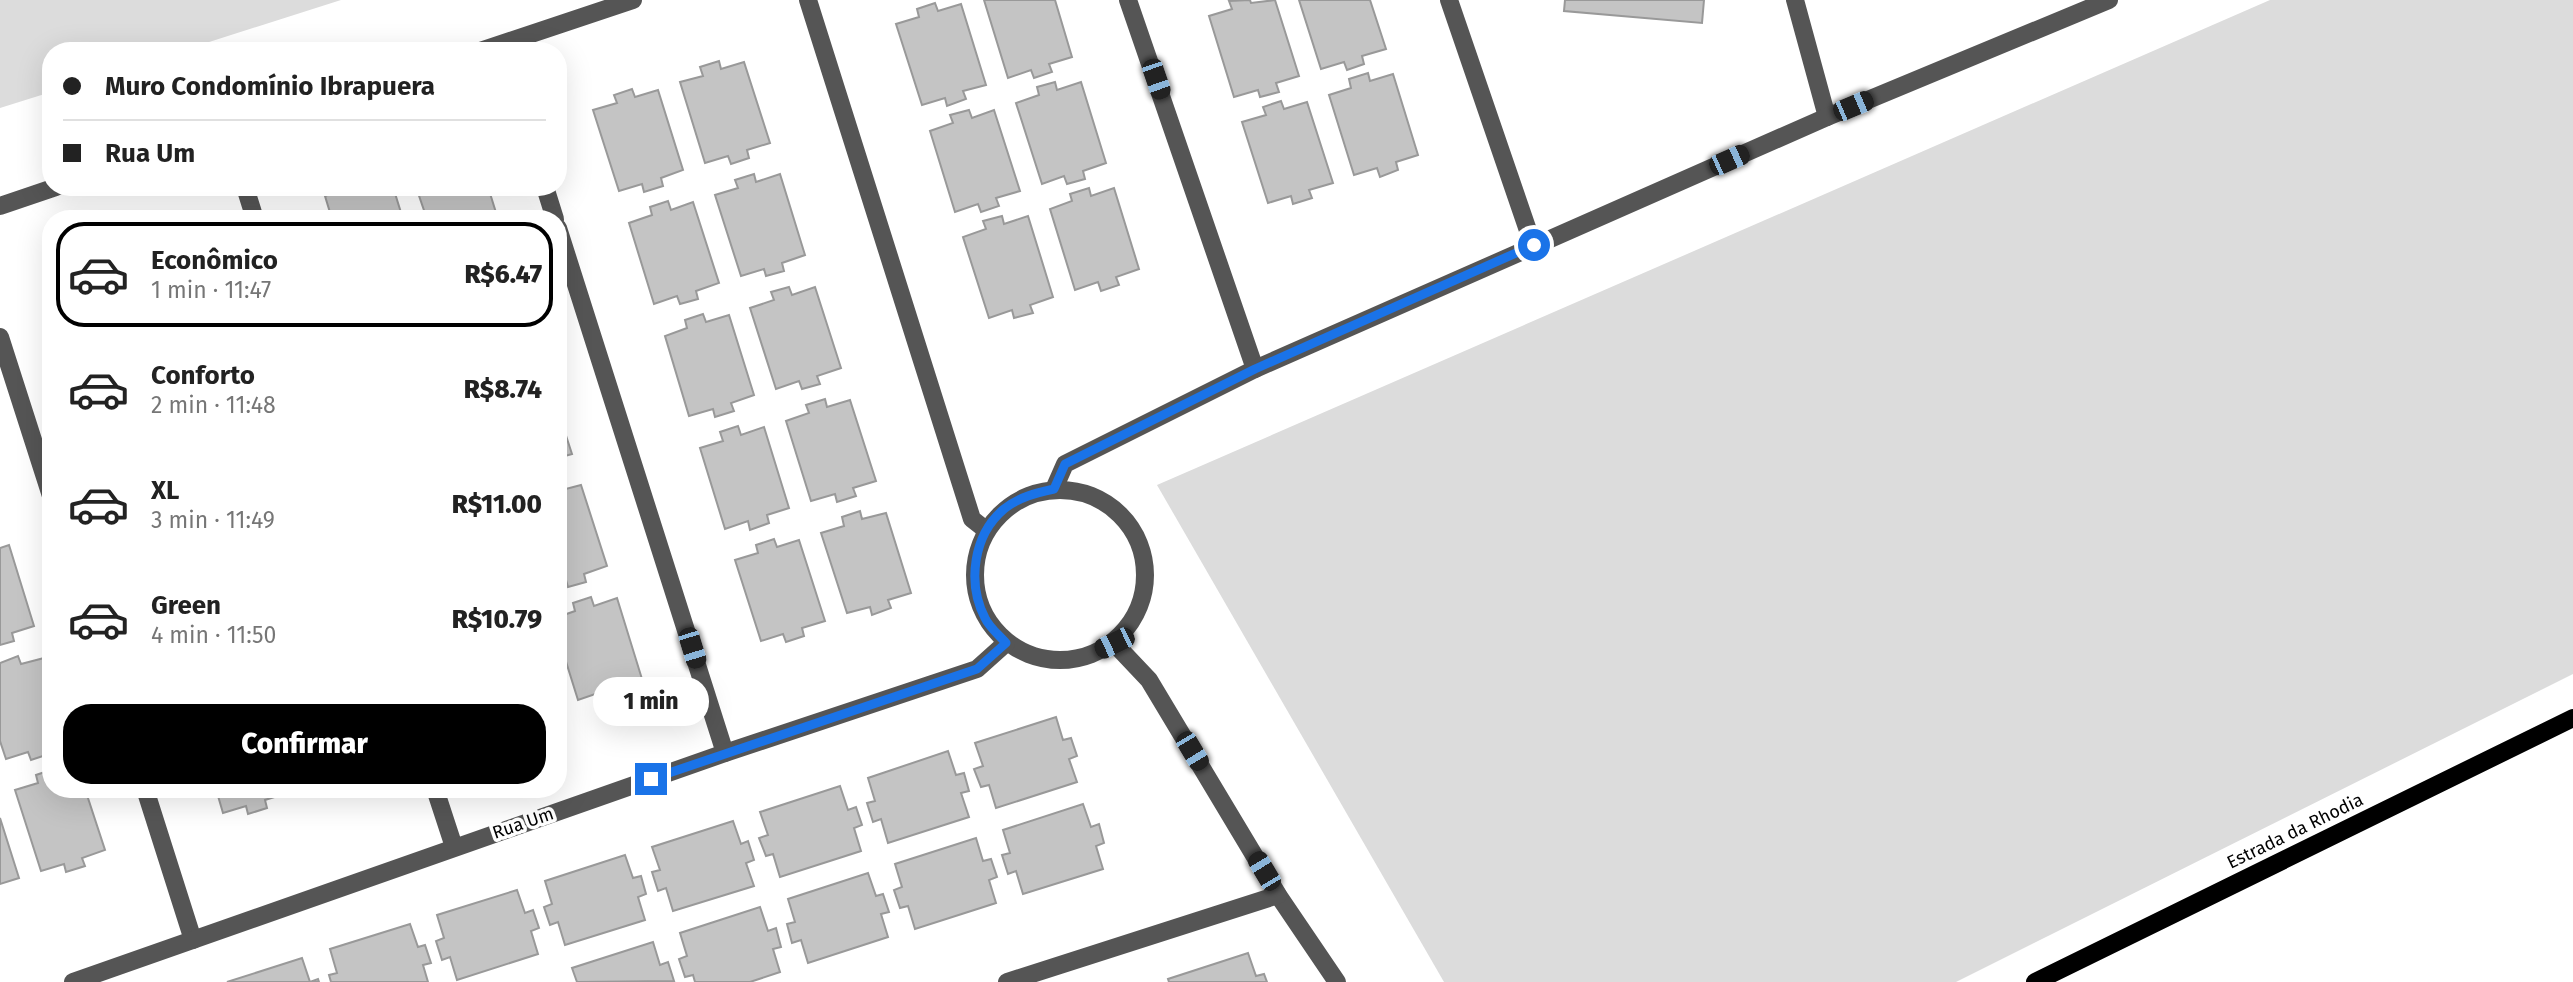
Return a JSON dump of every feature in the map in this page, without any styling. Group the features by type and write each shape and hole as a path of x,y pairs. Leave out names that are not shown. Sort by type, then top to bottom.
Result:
{"main road":[{"name":"Estrada da Rhodia","path":"2035,982 2573,718"}],"street":[{"path":"518,42 634,0"},
{"path":"808,0 971,519 986,530"},
{"path":"1128,0 1255,369"},
{"path":"1449,0 1534,245"},
{"path":"1795,0 1827,117"},
{"path":"1054,489 1065,464 1255,369 1827,117 2109,0"},
{"path":"0,206 42,192"},
{"path":"567,256 725,753"},
{"path":"0,337 42,468"},
{"path":"1054,489 1085,493 1112,507 1133,530 1144,559 1144,590 1133,619 1114,643 1079,660 1040,660 1006,643 985,620 975,590 975,559 986,530 1004,509 1028,495 1054,489"},
{"name":"Rua Um","path":"73,982 725,753 977,669 1006,643"},
{"path":"1114,643 1149,680 1278,895 1337,982"},
{"path":"148,798 193,940"},
{"path":"438,798 454,847"},
{"path":"1007,982 1278,895"}],"shaded area":[{"path":"0,0 341,0 209,42 42,42 42,95 0,108"},
{"path":"2270,0 2573,0 2573,674 1956,982 1444,982 1157,485"}],"building":[{"path":"984,0 1055,0 1072,57 1049,64 1052,72 1034,78 1031,70 1008,78"},
{"path":"1250,0 1251,3 1275,0 1299,76 1276,83 1279,92 1260,97 1258,90 1234,97 1209,16 1232,9 1229,1"},
{"path":"1299,0 1370,0 1386,49 1362,56 1364,64 1347,70 1344,62 1321,69"},
{"path":"1565,0 1704,0 1702,23 1564,11"},
{"path":"935,3 938,11 961,4 986,85 963,91 966,99 947,106 945,98 922,105 896,24 919,17 917,9"},
{"path":"719,61 721,69 744,62 770,143 747,150 749,158 731,164 728,156 705,163 680,82 703,76 700,67"},
{"path":"1368,73 1370,81 1393,74 1418,155 1396,162 1398,170 1380,177 1377,168 1354,175 1329,95 1351,88 1349,79"},
{"path":"1055,82 1057,90 1081,82 1106,163 1083,171 1085,179 1067,184 1064,176 1042,184 1016,103 1039,95 1037,87"},
{"path":"632,89 635,97 658,90 683,170 661,178 663,186 644,192 642,184 619,191 593,110 617,103 614,95"},
{"path":"1281,101 1284,109 1307,102 1333,183 1309,190 1312,198 1293,204 1291,196 1268,203 1242,122 1266,115 1263,107"},
{"path":"969,110 972,118 994,110 1020,191 996,198 999,206 981,212 978,204 955,212 930,131 953,123 950,115"},
{"path":"754,174 756,182 780,174 805,255 782,263 784,271 766,276 764,269 741,276 715,195 738,188 735,180"},
{"path":"1089,188 1091,196 1114,188 1139,269 1116,277 1119,285 1101,291 1098,282 1075,290 1050,209 1072,201 1070,194"},
{"path":"325,196 396,196 400,210 329,210"},
{"path":"419,196 491,196 495,210 424,210"},
{"path":"668,201 671,210 693,202 719,283 696,291 698,299 680,304 677,296 654,304 629,223 652,215 650,207"},
{"path":"1002,216 1004,224 1028,216 1053,297 1030,305 1033,313 1014,318 1012,310 989,318 963,237 986,229 983,221"},
{"path":"789,287 792,295 815,287 841,368 817,376 820,384 802,389 799,381 776,389 750,308 774,300 771,292"},
{"path":"703,314 706,322 729,315 754,395 731,403 734,411 715,417 713,409 689,416 665,336 687,328 685,320"},
{"path":"825,399 827,407 850,400 876,481 853,488 856,496 837,502 835,494 811,501 786,421 809,413 806,405"},
{"path":"738,426 741,435 764,427 789,508 767,515 769,523 750,530 748,521 725,529 700,448 723,441 720,432"},
{"path":"567,439 572,454 567,455"},
{"path":"581,485 607,566 584,574 586,582 568,587 567,584 567,489"},
{"path":"860,511 862,519 886,513 911,593 888,600 891,608 872,615 870,607 847,613 821,533 844,526 842,517"},
{"path":"774,539 777,547 799,540 825,621 802,628 804,636 786,642 783,634 761,641 735,560 758,553 756,545"},
{"path":"9,545 34,626 12,633 14,641 0,645 0,548"},
{"path":"591,597 594,606 617,598 642,679 620,686 622,695 604,700 601,692 578,700 567,665 567,614 575,611 573,603"},
{"path":"18,656 21,664 42,659 42,756 31,760 28,752 6,759 0,741 0,663"},
{"path":"1056,717 1063,740 1071,738 1077,756 1069,759 1077,782 996,808 989,785 981,787 974,769 983,766 975,743"},
{"path":"948,751 956,775 964,773 969,791 961,793 969,817 888,843 881,819 873,822 867,803 875,801 868,778"},
{"path":"42,773 42,798 88,798 105,850 82,858 85,866 66,872 64,864 41,871 15,790 38,783 36,775"},
{"path":"840,786 848,810 856,807 862,825 854,828 861,851 780,877 773,854 766,856 759,838 768,835 760,812"},
{"path":"219,798 271,798 265,800 267,808 248,814 246,806 223,813"},
{"path":"1083,804 1091,827 1099,824 1104,843 1096,846 1103,869 1023,894 1016,871 1008,874 1002,855 1010,853 1003,830"},
{"path":"0,818 19,878 0,884"},
{"path":"733,821 741,844 748,841 754,860 746,863 754,886 673,911 666,888 658,891 652,872 660,870 652,847"},
{"path":"976,838 983,861 991,859 997,877 989,880 996,903 915,929 908,906 900,908 894,890 902,887 895,864"},
{"path":"625,855 633,878 641,876 646,894 638,897 645,920 565,945 558,922 550,925 544,907 552,904 545,881"},
{"path":"868,873 876,896 883,894 889,912 881,914 888,937 808,963 801,940 792,943 787,924 795,922 788,899"},
{"path":"517,890 525,913 533,910 539,928 531,931 538,954 457,980 450,957 442,960 436,941 444,938 437,915"},
{"path":"760,907 768,931 776,928 781,947 773,949 780,972 750,982 695,982 693,975 685,977 679,959 687,956 680,933"},
{"path":"410,924 418,947 425,945 431,963 423,965 428,982 331,982 329,975 337,973 330,949"},
{"path":"653,942 660,965 668,962 674,981 577,982 572,968"},
{"path":"1248,953 1256,976 1264,974 1267,982 1169,982 1168,979"},
{"path":"302,958 310,982 227,982"}],"route":[{"path":"651,779 977,669 1006,643 985,620 975,590 975,559 986,530 1004,509 1028,495 1054,489 1065,464 1255,369 1534,245"}]}
